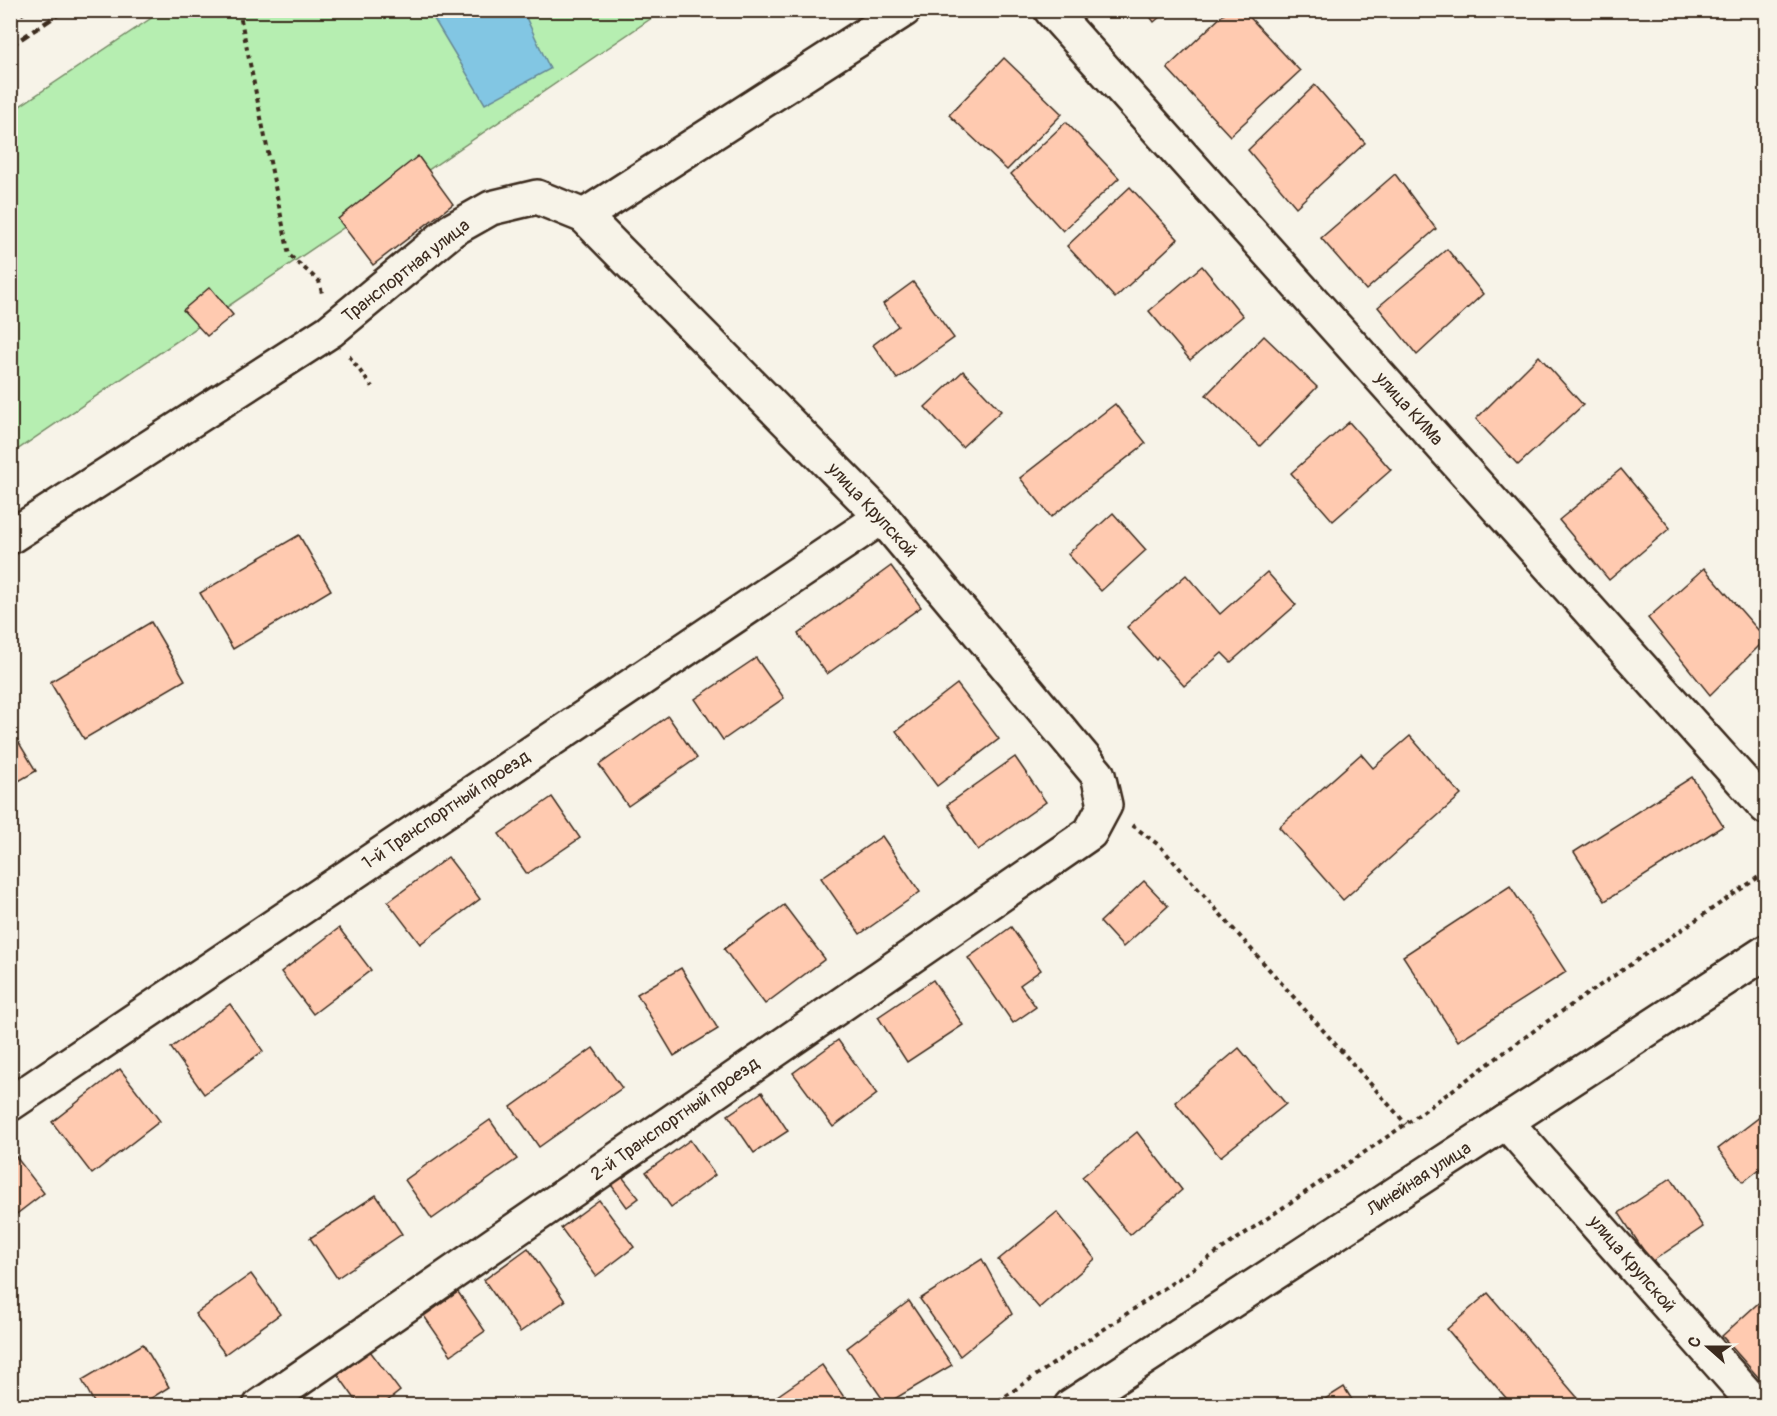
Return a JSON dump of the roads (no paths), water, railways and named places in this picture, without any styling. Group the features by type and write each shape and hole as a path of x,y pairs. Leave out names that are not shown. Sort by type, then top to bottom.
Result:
{"street":[{"path":"584,216 904,10"},
{"name":"улица КИМа","path":"1051,10 1767,807"},
{"name":"Транспортная улица","path":"10,537 330,331 452,230 491,208 537,197 584,216"},
{"name":"улица Крупской","path":"584,216 882,517 1098,775 1097,819"},
{"name":"1-й Транспортный проезд","path":"10,1104 882,517"},
{"name":"2-й Транспортный проезд","path":"260,1406 1097,819"},
{"name":"Линейная улица","path":"1071,1406 1767,952"},
{"name":"улица Крупской","path":"1506,1122 1757,1406"}],"water":[{"path":"437,11 523,11 550,69 485,104 431,14"}],"railway":[{"path":"10,22 27,10"},
{"path":"10,46 65,10"}]}
